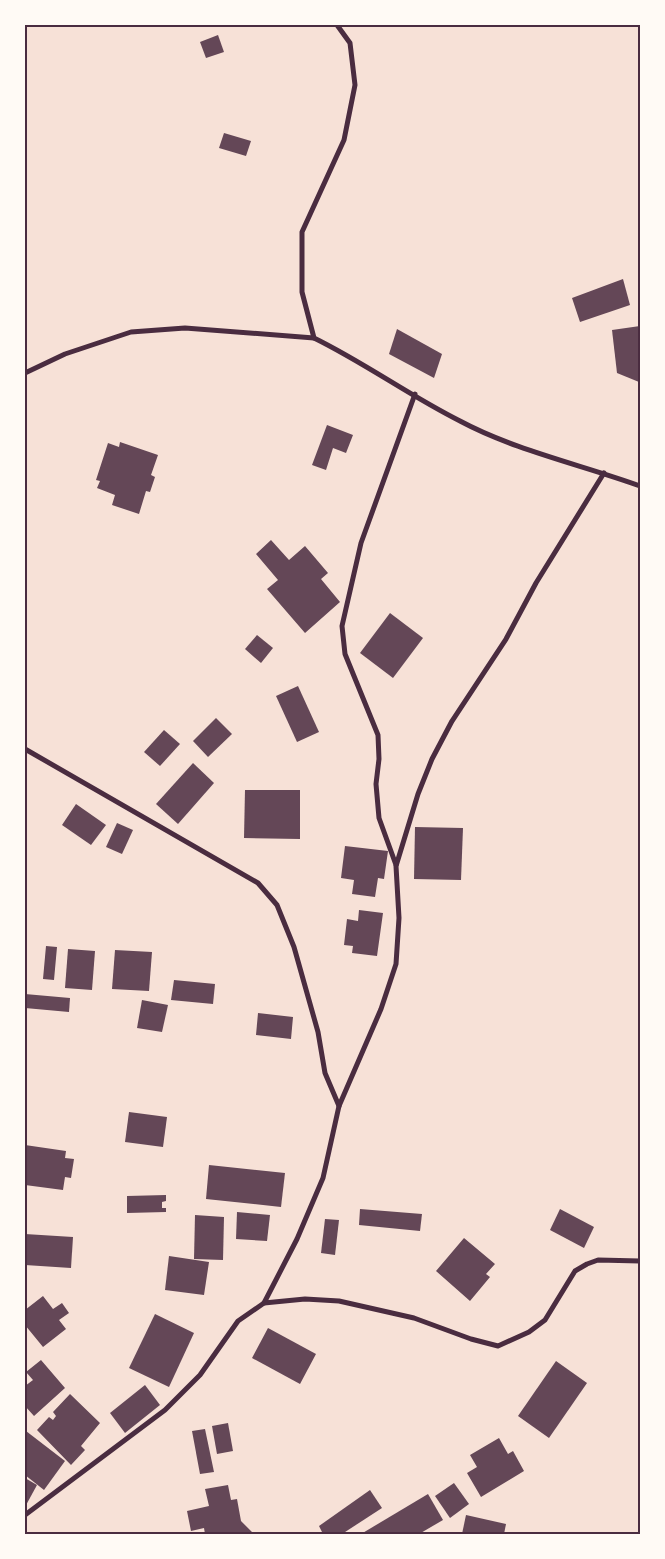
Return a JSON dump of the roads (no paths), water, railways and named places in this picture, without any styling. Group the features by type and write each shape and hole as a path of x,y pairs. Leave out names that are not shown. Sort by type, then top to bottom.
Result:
{"street":[{"path":"314,338 302,292 302,232 344,140 355,85 350,43 337,25"},
{"path":"25,373 65,354 131,332 185,328 314,338 351,356 461,422 505,440 604,472 640,486"},
{"path":"25,1515 165,1410 200,1375 238,1321 264,1303 296,1239 322,1178 339,1106 381,1009 396,964 399,918 396,866 379,818 376,784 379,759 378,735 345,654 342,626 361,543 415,394"},
{"path":"396,866 418,794 432,759 452,722 506,639 536,583 604,472"},
{"path":"25,749 258,882 277,905 294,947 318,1032 325,1073 339,1106"},
{"path":"264,1303 305,1299 339,1301 414,1318 471,1339 498,1346 529,1332 545,1320 574,1271 598,1260 640,1261"}]}
